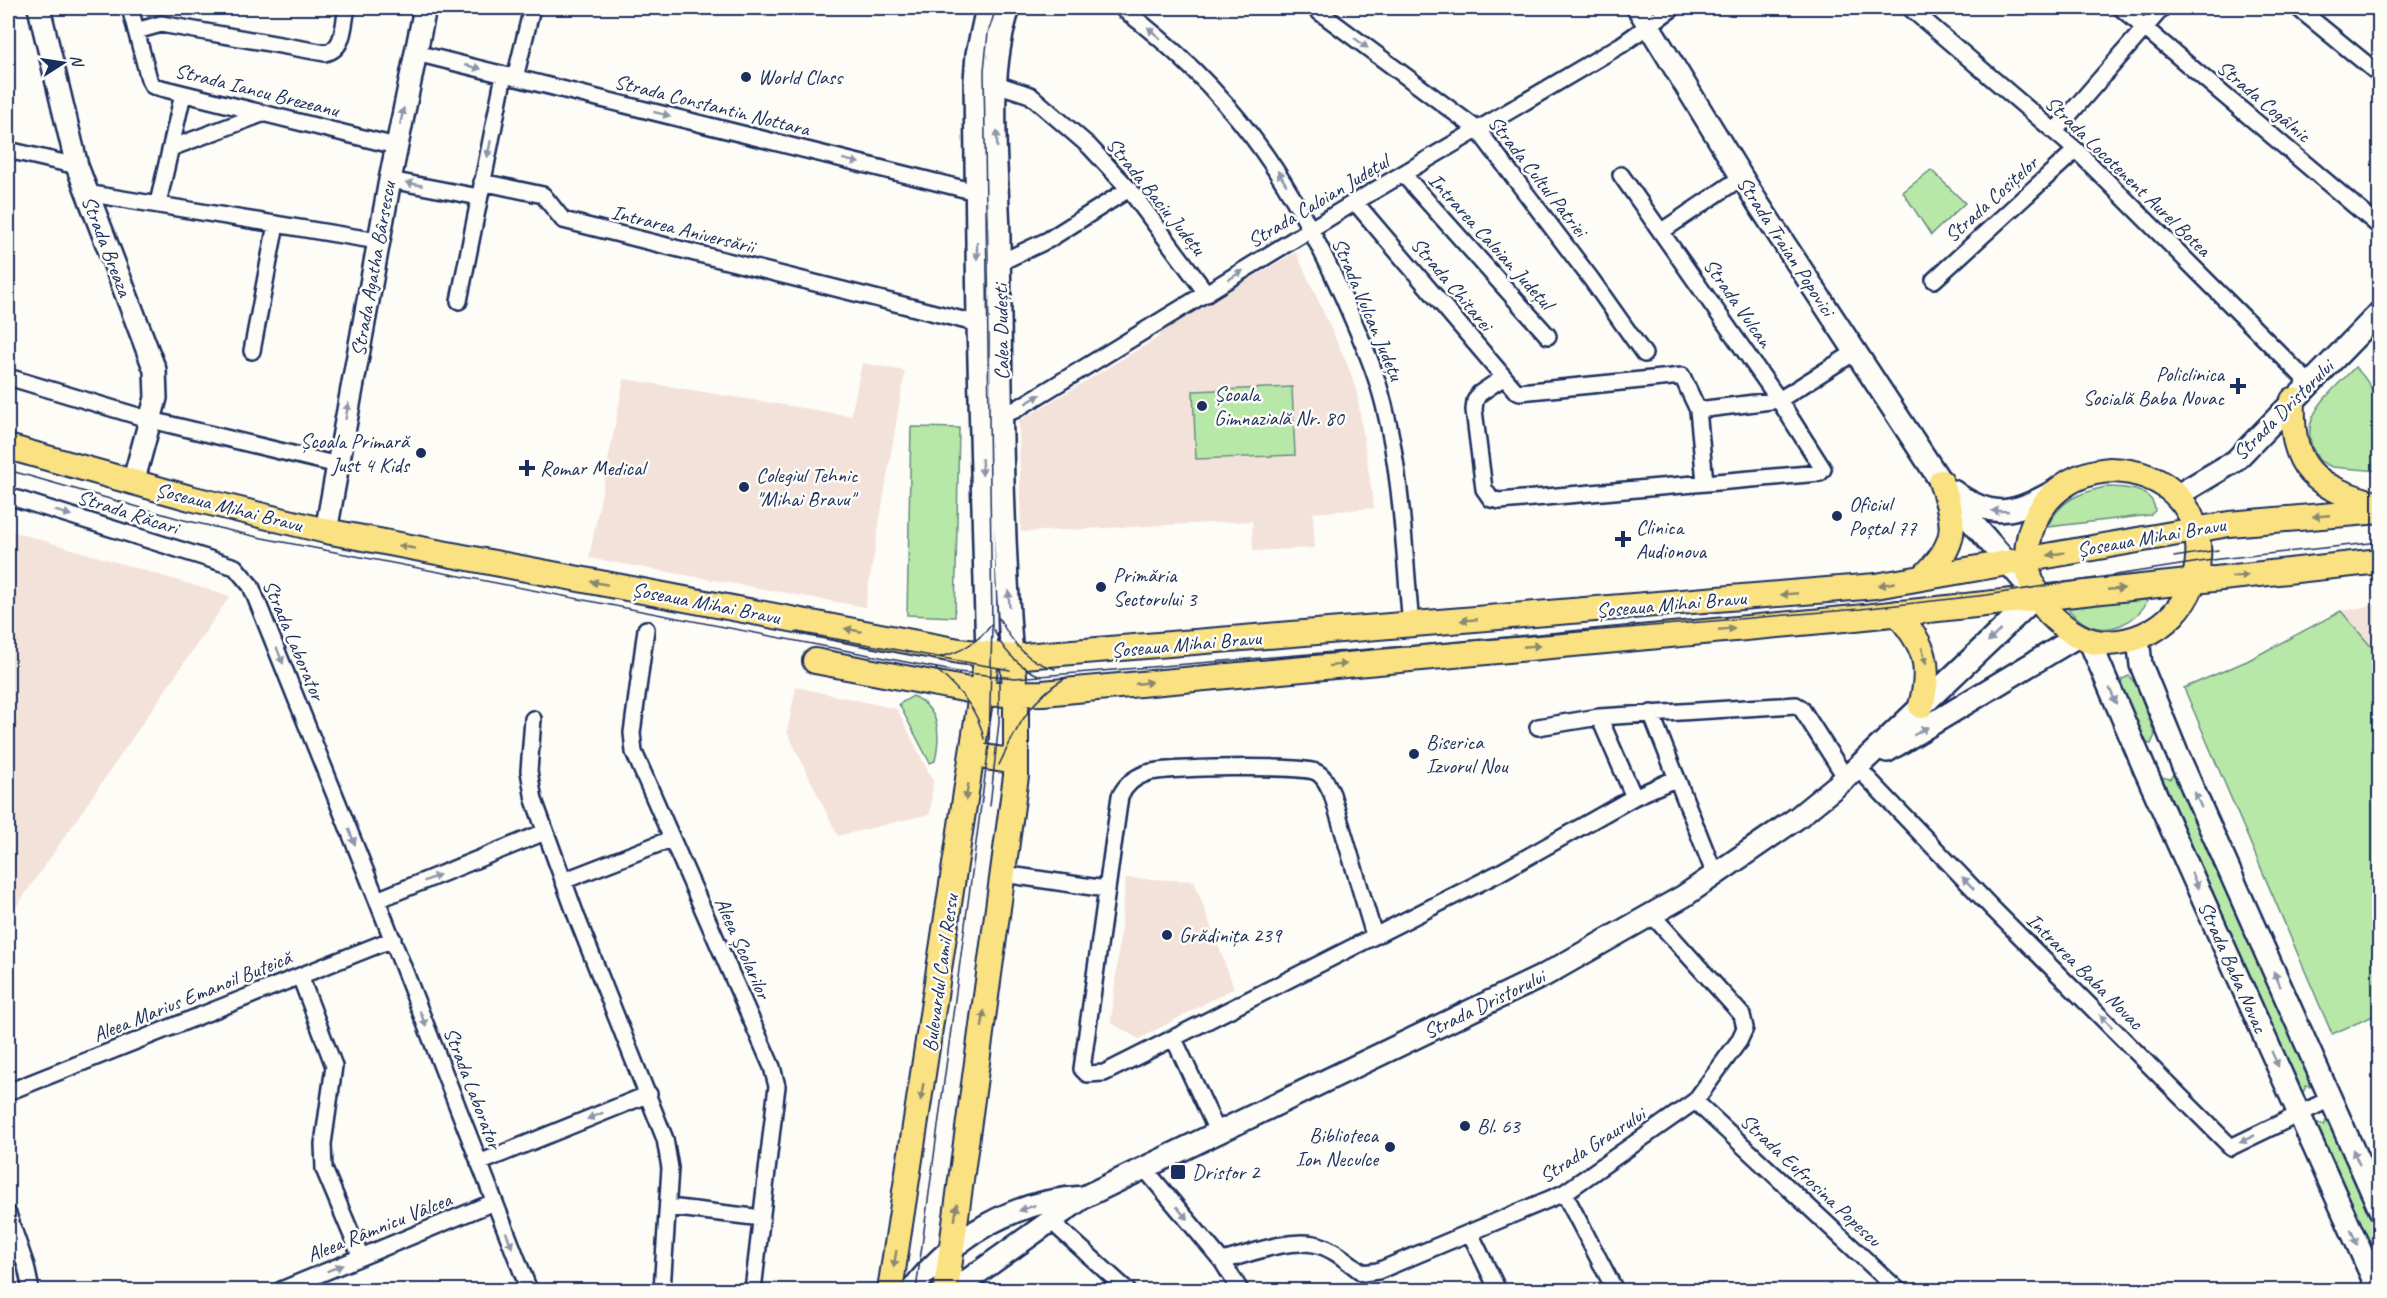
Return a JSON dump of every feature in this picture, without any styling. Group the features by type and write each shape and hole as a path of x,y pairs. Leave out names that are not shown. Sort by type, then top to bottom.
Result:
{"main road":[{"path":"2301,392 2293,436 2303,465 2334,488 2379,505"},
{"name":"Șoseaua Mihai Bravu","path":"8,447 133,483 326,531 930,645 1012,657 1847,589 2196,529 2379,511"},
{"path":"2122,470 2145,475 2178,495 2186,504 2196,529 2198,552 2194,581 2175,613 2158,628 2138,638 2107,643 2084,639 2048,612 2017,560 2040,508 2054,492 2082,474 2122,470"},
{"path":"1923,577 1941,561 1950,545 1952,517 1941,482"},
{"name":"Șoseaua Mihai Bravu","path":"814,661 982,693 1016,694 1897,613 2037,596 2379,561"},
{"path":"1897,613 1920,643 1925,658 1928,680 1921,706"},
{"path":"925,682 930,645"},
{"path":"1069,654 1072,690"},
{"name":"Bulevardul Camil Ressu","path":"890,1290 987,655"},
{"path":"946,1290 1003,874 1016,762 1016,694 1012,657"},
{"path":"973,755 1016,762"}],"street":[{"name":"Strada Breaza","path":"39,8 77,166 155,370 156,398 133,483"},
{"name":"Strada Iancu Brezeanu","path":"130,8 149,79 153,86 396,146"},
{"path":"136,31 161,24 324,53 333,51 339,45 346,8"},
{"name":"Strada Agatha Bârsescu","path":"326,531 378,241 425,8"},
{"path":"459,301 481,190 510,77 532,8"},
{"name":"Calea Dudești","path":"987,8 976,54 975,80 980,421 987,655"},
{"name":"Calea Dudești","path":"1009,8 1003,32 997,83 1002,416 1012,657"},
{"name":"Strada Vulcan Județu","path":"1122,8 1188,63 1250,132 1280,174 1311,229 1361,339 1384,405 1395,457 1411,625"},
{"name":"Strada Cultul Patriei","path":"1314,8 1478,130 1591,279 1644,354"},
{"name":"Strada Caloian Județul","path":"980,421 1002,416 1207,294 1355,202 1621,45 1643,16 1673,8"},
{"name":"Strada Locotenent Aurel Botea","path":"1910,8 2076,150 2301,392"},
{"name":"Strada Cogâlnic","path":"2121,8 2379,226"},
{"path":"2055,131 2162,8"},
{"path":"2298,8 2379,75"},
{"name":"Strada Traian Popovici","path":"1643,16 1742,177 1941,482 1963,512 2017,560"},
{"name":"Strada Constantin Nottara","path":"416,53 998,198"},
{"name":"Strada Baciu Județu","path":"975,80 997,83 1030,95 1089,146 1129,189 1207,294"},
{"path":"158,203 183,94"},
{"path":"171,148 262,114"},
{"path":"8,150 77,166"},
{"name":"Strada Cosițelor","path":"1934,280 2076,150"},
{"name":"Intrarea Caloian Județul","path":"1403,174 1548,336"},
{"name":"Strada Vulcan","path":"1621,175 1779,400 1822,464 1823,469 1820,473 1705,482"},
{"path":"1662,231 1742,177"},
{"name":"Intrarea Aniversării","path":"390,180 543,195 563,220 978,325 1001,327"},
{"path":"999,263 1048,240 1129,189"},
{"path":"86,193 158,203 378,241"},
{"name":"Strada Chitarei","path":"1355,202 1504,377 1520,392 1682,376 1698,410"},
{"path":"252,351 276,224"},
{"name":"Strada Dristorului","path":"2178,495 2235,461 2379,312"},
{"path":"1504,377 1479,394 1474,410 1484,489 1491,499 1500,501 1705,482 1698,410 1779,400 1855,352"},
{"path":"8,378 151,420 338,465"},
{"name":"Strada Traian Popovici","path":"1941,482 1973,504 1999,512 2014,511 2031,505 2054,492"},
{"name":"Strada Răcari","path":"8,496 235,567"},
{"name":"Strada Laborator","path":"235,567 256,597 393,939 529,1290"},
{"name":"Strada Dristorului","path":"954,1290 1084,1197 1545,975 1653,916 1797,818 1852,773 2037,596"},
{"name":"Aleea Școlarilor","path":"646,629 632,742 776,1076 777,1086 753,1290"},
{"name":"Strada Baba Novac","path":"2138,638 2141,665 2177,753 2379,1210"},
{"name":"Strada Dristorului","path":"1852,773 2084,639"},
{"name":"Strada Baba Novac","path":"2084,639 2378,1290"},
{"path":"1538,727 1599,717 1796,705 1801,708 1852,773"},
{"path":"1651,713 1675,779 1715,875"},
{"path":"1599,717 1634,797"},
{"path":"533,718 529,771 534,800 563,881 665,1139 670,1168 662,1290"},
{"path":"1374,935 1327,782 1319,773 1304,770 1163,770 1137,777 1126,785 1120,796 1082,1069 1087,1074 1104,1072 1174,1039 1553,845 1634,797 1675,779"},
{"name":"Intrarea Baba Novac","path":"1852,773 1992,908 2231,1147 2300,1114"},
{"path":"377,900 545,832"},
{"path":"563,881 672,839"},
{"path":"1003,874 1106,889"},
{"name":"Strada Graurului","path":"1222,1262 1287,1245 1315,1244 1330,1250 1363,1273 1373,1273 1564,1193 1695,1101 1746,1028 1742,1015 1653,916"},
{"name":"Aleea Marius Emanoil Buteică","path":"8,1092 393,939"},
{"path":"300,976 334,1066 323,1144 324,1169 361,1257"},
{"path":"1174,1039 1218,1133"},
{"path":"479,1163 649,1094"},
{"path":"2300,1114 2330,1099"},
{"name":"Strada Eufrosina Popescu","path":"1695,1101 1898,1290"},
{"path":"1144,1168 1222,1262 1240,1290"},
{"path":"1564,1193 1614,1290"},
{"name":"Strada Dristorului","path":"912,1290 952,1247 978,1228 1041,1203 1062,1198 1084,1197"},
{"name":"Aleea Râmnicu Vâlcea","path":"281,1290 494,1202"},
{"path":"669,1206 762,1218"},
{"path":"8,1214 32,1290"},
{"path":"1051,1221 1127,1290"},
{"path":"1470,1233 1498,1290"}],"shaded area":[{"name":"Școala Gimnazială Nr. 80","path":"1296,252 1348,366 1357,393 1374,508 1313,513 1315,548 1253,551 1252,521 1021,532 1019,421 1159,337 1160,331"},
{"name":"Colegiul Tehnic \"Mihai Bravu\"","path":"862,363 905,371 865,607 589,558 624,379 851,416"},
{"path":"8,530 230,596 8,919"},
{"path":"2379,604 2379,656 2342,611"},
{"path":"796,687 897,709 933,781 930,814 838,836 787,732"},
{"name":"Grădinița 239","path":"1126,878 1194,881 1234,988 1139,1039 1111,1023"}],"green space":[{"path":"1931,170 1965,203 1931,235 1903,192"},
{"path":"2355,367 2365,379 2377,403 2380,429 2379,471 2332,467 2320,461 2312,447 2311,421 2325,398"},
{"path":"1292,387 1295,455 1196,459 1193,391"},
{"path":"911,427 959,428 955,617 907,615"},
{"path":"2105,487 2136,490 2143,493 2153,503 2155,511 2150,515 2047,527 2058,510 2070,499"},
{"path":"2148,600 2137,615 2112,628 2093,627 2084,623 2063,604"},
{"path":"2341,611 2379,656 2380,1013 2332,1034 2184,688 2247,661"},
{"path":"2129,676 2137,686 2155,735 2151,744 2143,742 2120,687 2122,679"},
{"path":"913,696 929,708 936,723 937,751 935,761 930,763 899,704"},
{"path":"2175,772 2317,1088 2306,1086 2302,1095 2162,777 2170,779"},
{"path":"2329,1114 2379,1229 2379,1272 2312,1122 2324,1125"}],"tram line":[{"path":"916,1290 989,746 992,624 984,70 988,33 996,8"},
{"path":"8,470 184,520 262,538 958,672 1015,678 1860,609 1987,595 2219,559 2380,542"},
{"path":"2174,557 2218,550"},
{"path":"999,618 1021,650 1036,661 1055,669"},
{"path":"940,657 955,653 969,645 992,624"},
{"path":"994,630 1002,645 1013,658 1026,669 1042,677"},
{"path":"797,632 1010,670"},
{"path":"936,669 966,700 977,718 984,739"},
{"path":"999,765 1018,727 1034,704 1054,685 1067,677"},
{"path":"990,806 999,722 999,678"}],"place":[{"name":"World Class","path":"746,77"},
{"name":"Policlinica Socială Baba Novac","path":"2238,386"},
{"name":"Școala Gimnazială Nr. 80","path":"1202,406"},
{"name":"Școala Primară Just 4 Kids","path":"421,453"},
{"name":"Romar Medical","path":"527,468"},
{"name":"Colegiul Tehnic \"Mihai Bravu\"","path":"744,487"},
{"name":"Oficiul Poștal 77","path":"1837,516"},
{"name":"Clinica Audionova","path":"1623,539"},
{"name":"Primăria Sectorului 3","path":"1101,587"},
{"name":"Biserica Izvorul Nou","path":"1414,754"},
{"name":"Grădinița 239","path":"1167,935"},
{"name":"Bl. 63","path":"1465,1126"},
{"name":"Biblioteca Ion Neculce","path":"1390,1147"},
{"name":"Dristor 2","path":"1178,1172"}]}
